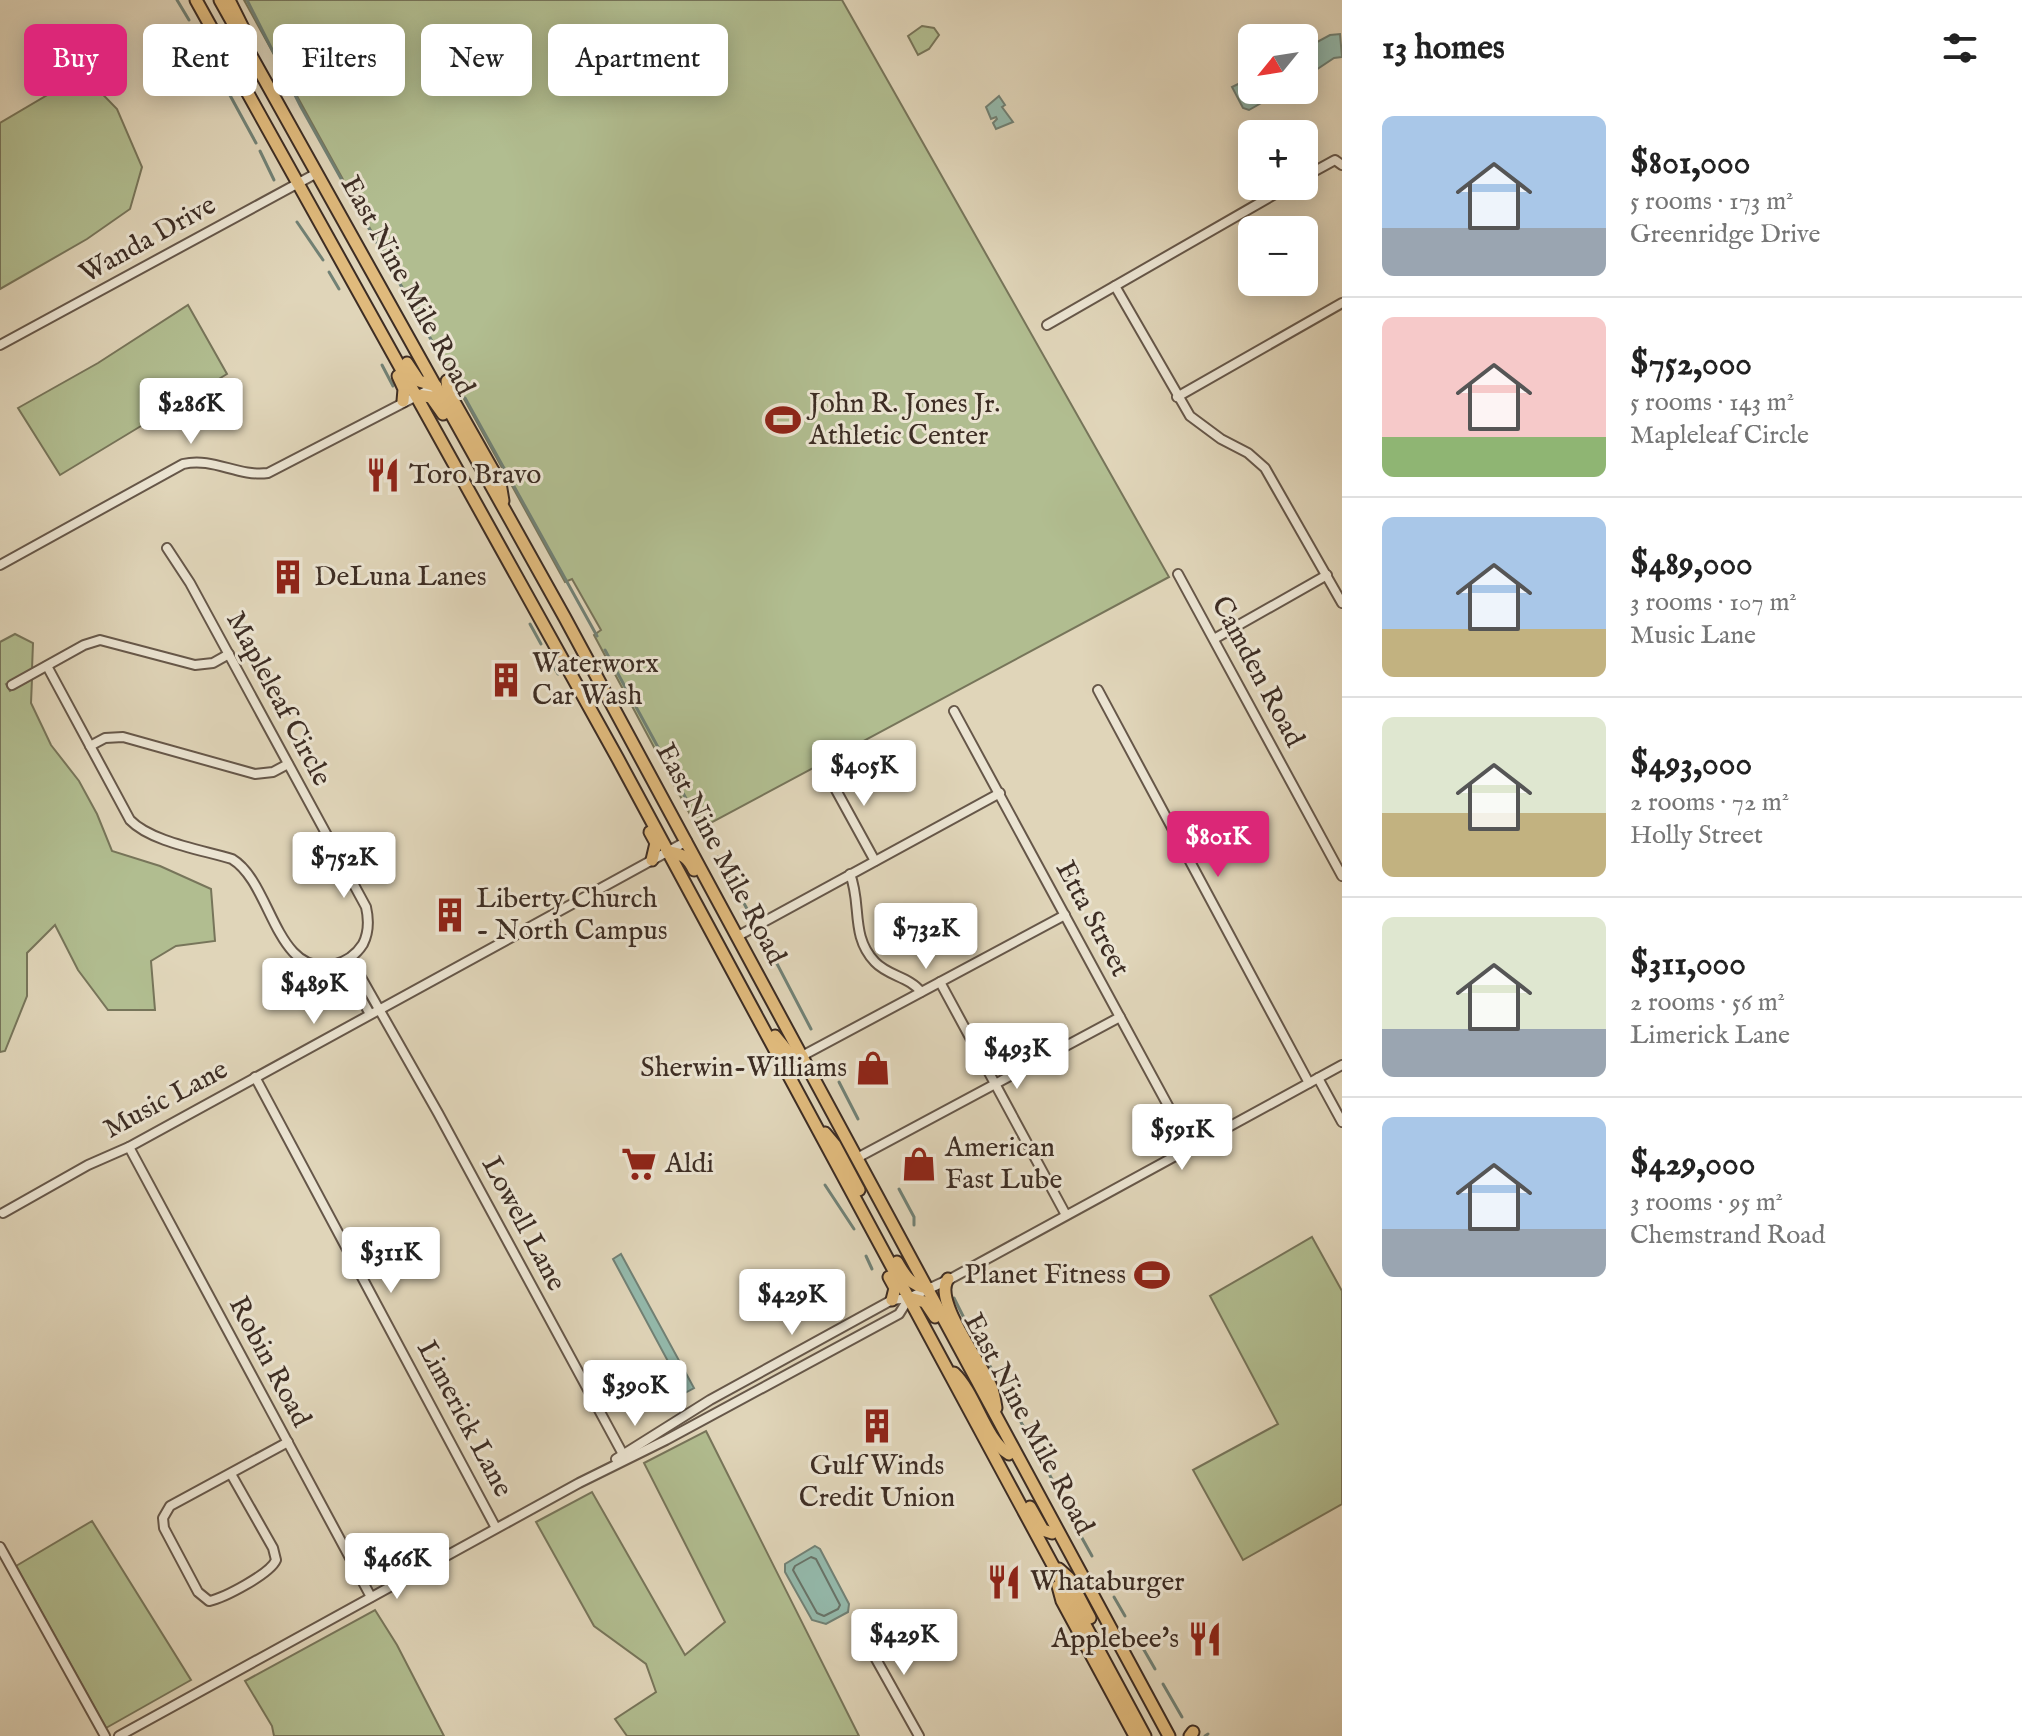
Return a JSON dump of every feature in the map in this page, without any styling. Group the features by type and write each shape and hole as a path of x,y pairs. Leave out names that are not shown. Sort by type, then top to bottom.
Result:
{"main road":[{"path":"196,0 264,121 279,161 296,185 400,380 404,389 403,401"},
{"path":"213,0 279,119 296,137"},
{"name":"East Nine Mile Road","path":"220,0 296,137 441,384 505,510 687,841 1169,1736"},
{"path":"229,0 269,88"},
{"name":"East Nine Mile Road","path":"296,185 417,395 618,759 1145,1736"},
{"path":"331,243 347,256 419,381 441,384"},
{"path":"417,395 435,401 533,574 548,588"},
{"path":"546,629 558,626 564,629 587,671 619,718"},
{"path":"618,759 628,791 656,843 652,860"},
{"path":"668,852 680,853 689,860 725,927 738,936"},
{"path":"684,882 687,900 736,992 737,1000"},
{"path":"754,1011 783,1048 802,1056"},
{"path":"763,1027 767,1049 895,1288 892,1300"},
{"path":"814,1122 835,1145 903,1273 916,1287 928,1288"},
{"path":"948,1279 943,1285 947,1304 992,1388 999,1421"},
{"path":"909,1298 925,1302 933,1313 1096,1617 1114,1635"},
{"path":"945,1365 964,1383 997,1443 1009,1454"},
{"path":"1004,1474 1012,1479 1043,1530 1052,1533"},
{"path":"1052,1563 1062,1601 1135,1736"},
{"path":"1052,1563 1069,1578 1155,1736"}],"street":[{"path":"1318,169 1335,160 1342,165"},
{"name":"Wanda Drive","path":"0,345 317,173"},
{"path":"1047,325 1265,200"},
{"path":"1115,286 1190,416 1248,453 1265,468 1342,603"},
{"path":"1177,397 1342,303"},
{"path":"0,565 183,464 205,461 245,474 268,473 441,384"},
{"name":"Mapleleaf Circle","path":"167,548 190,583 366,907 366,935 362,944 346,960"},
{"name":"Camden Road","path":"1178,574 1342,876"},
{"path":"1214,639 1327,575"},
{"path":"12,685 84,645 100,640 195,665 213,663 229,654"},
{"path":"47,666 130,820 137,827 241,864 295,955 317,965 346,960"},
{"path":"1098,690 1314,1080 1342,1122"},
{"name":"Etta Street","path":"954,711 1191,1148"},
{"path":"90,746 105,738 123,737 255,774 273,772 288,764"},
{"path":"825,770 875,861"},
{"path":"738,936 1000,793"},
{"name":"Music Lane","path":"3,1213 687,841"},
{"path":"850,874 854,883 858,933 868,954 887,972 913,984 921,992"},
{"path":"802,1056 1065,915"},
{"path":"346,960 381,1009"},
{"path":"346,960 370,1014"},
{"path":"940,982 1066,1215"},
{"name":"Lowell Lane","path":"381,1009 625,1457"},
{"path":"857,1158 1120,1017"},
{"path":"625,1457 710,1400 892,1300 909,1298 948,1279 1342,1065"},
{"name":"Limerick Lane","path":"255,1077 496,1528"},
{"name":"Robin Road","path":"129,1147 371,1597"},
{"path":"119,1736 625,1457 899,1314 909,1298"},
{"path":"231,1474 273,1548 276,1560 269,1570 219,1599 209,1601 198,1592 164,1528 163,1518 170,1506 288,1442"},
{"path":"0,1547 105,1736"},
{"path":"862,1634 919,1736"},
{"path":"136,1726 142,1736"}],"shaded area":[{"name":"John R. Jones Jr. Athletic Center","path":"244,0 842,0 1169,577 707,825 703,817 694,822 594,635 601,630 572,579 565,582 297,96 405,96 405,24 273,24 273,53"},
{"path":"922,26 934,28 939,35 929,49 918,55 908,36"},
{"path":"46,96 104,96 117,109 142,167 130,209 87,239 0,289 0,123"},
{"path":"188,305 227,374 60,475 18,408 98,363"},
{"path":"15,634 33,643 32,669 6,684 10,691 32,679 31,703 51,745 79,781 112,851 160,866 211,889 215,941 176,946 151,961 155,1010 108,1010 78,970 55,925 27,953 27,996 5,1051 0,1052 0,642"},
{"path":"1312,1237 1342,1291 1342,1504 1243,1560 1193,1470 1278,1424 1210,1296"},
{"path":"706,1431 859,1736 627,1736 615,1719 656,1692 646,1664 594,1626 536,1522 592,1492 685,1655 725,1622 644,1463"},
{"path":"92,1521 191,1680 106,1728 16,1566"},
{"path":"375,1610 397,1645 444,1736 274,1736 272,1726 245,1681"}],"water":[{"path":"1340,34 1342,57 1334,58 1318,69 1318,41"},
{"path":"1238,84 1238,98 1232,87"},
{"path":"999,96 1005,105 1002,107 1013,122 996,129 993,123 997,119 991,119 986,107"},
{"path":"1241,104 1260,104 1249,110"},
{"path":"621,1254 694,1388 685,1393 613,1259"},
{"path":"815,1546 820,1549 849,1604 848,1612 826,1624 812,1620 785,1572 785,1564"}],"waterway":[{"path":"177,0 189,20"},
{"path":"247,0 301,107 443,361"},
{"path":"230,96 256,143"},
{"path":"260,151 274,180"},
{"path":"297,222 323,260"},
{"path":"329,272 339,289"},
{"path":"382,365 393,386"},
{"path":"465,398 597,636"},
{"path":"530,624 541,644"},
{"path":"605,650 689,804"},
{"path":"551,662 558,674"},
{"path":"702,827 710,843"},
{"path":"718,857 751,916"},
{"path":"763,937 811,1029"},
{"path":"839,1082 858,1119"},
{"path":"825,1185 854,1229"},
{"path":"899,1189 914,1217 914,1225"},
{"path":"866,1256 872,1269"},
{"path":"954,1298 969,1328"},
{"path":"979,1346 996,1377"},
{"path":"1006,1397 1025,1429"},
{"path":"1039,1454 1067,1509"},
{"path":"1077,1529 1092,1556"},
{"path":"1114,1597 1125,1616"},
{"path":"1140,1643 1155,1669"},
{"path":"1163,1684 1182,1717"}],"place":[{"name":"John R. Jones Jr. Athletic Center","path":"783,420"},
{"name":"Toro Bravo","path":"383,475"},
{"name":"DeLuna Lanes","path":"288,577"},
{"name":"Waterworx Car Wash","path":"506,680"},
{"name":"Liberty Church - North Campus","path":"450,915"},
{"name":"Sherwin-Williams","path":"873,1068"},
{"name":"Aldi","path":"639,1164"},
{"name":"American Fast Lube","path":"919,1164"},
{"name":"Planet Fitness","path":"1152,1275"},
{"name":"Gulf Winds Credit Union","path":"877,1426"},
{"name":"Whataburger","path":"1004,1582"},
{"name":"Applebee's","path":"1205,1639"}]}
